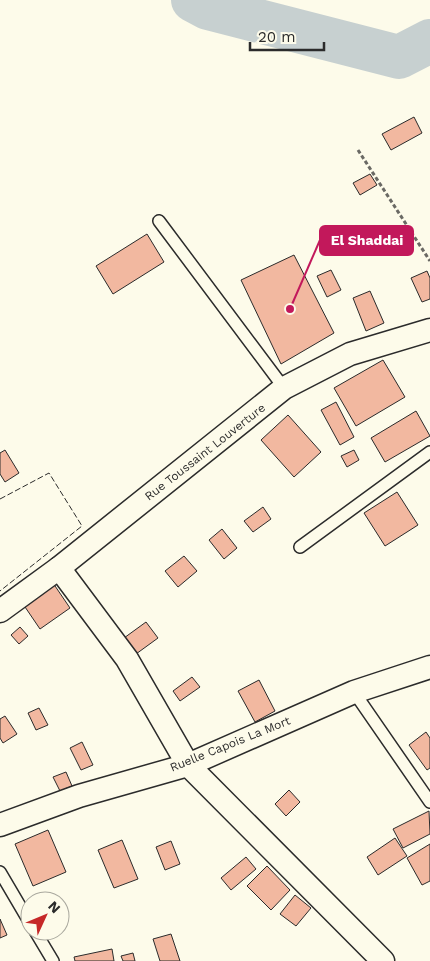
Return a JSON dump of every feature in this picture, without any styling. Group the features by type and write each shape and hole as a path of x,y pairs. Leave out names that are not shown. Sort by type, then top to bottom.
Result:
{"street":[{"name":"Rue Toussaint Louverture","path":"0,611 59,568 284,388 350,354 430,330"},
{"path":"59,568 127,659 188,764 383,961"},
{"name":"Ruelle Capois La Mort","path":"0,825 79,796 188,764 354,692 430,666"}],"lane":[{"path":"159,221 284,388"},
{"path":"300,546 430,452"},
{"path":"354,692 430,802"},
{"path":"0,872 20,905"},
{"path":"41,941 53,961"}],"path":[{"path":"358,150 430,261"}],"building":[{"path":"414,117 422,133 391,150 382,134"},
{"path":"370,174 377,185 360,195 353,183"},
{"path":"147,234 164,262 113,294 96,266"},
{"path":"294,255 334,333 281,364 241,280"},
{"path":"331,270 341,290 327,297 317,276"},
{"path":"427,271 430,278 430,299 422,302 411,278"},
{"path":"370,291 384,323 366,331 353,298"},
{"path":"383,360 405,397 356,426 334,388"},
{"path":"336,402 354,437 340,445 321,410"},
{"path":"416,411 430,436 385,462 371,438"},
{"path":"288,415 321,452 294,477 261,440"},
{"path":"5,450 19,473 5,482 0,474 0,453"},
{"path":"354,450 359,460 347,467 341,456"},
{"path":"397,492 418,525 385,546 364,513"},
{"path":"263,507 271,519 253,532 244,521"},
{"path":"222,529 237,548 224,559 209,540"},
{"path":"184,556 197,571 178,587 165,571"},
{"path":"53,583 70,608 40,629 23,604"},
{"path":"146,622 158,638 136,654 124,638"},
{"path":"20,627 28,636 19,644 11,635"},
{"path":"192,677 200,687 180,701 173,691"},
{"path":"259,680 275,711 255,722 238,691"},
{"path":"39,708 48,725 36,730 28,713"},
{"path":"5,716 17,734 3,743 0,738 0,719"},
{"path":"426,732 430,738 430,768 427,770 409,745"},
{"path":"82,742 93,765 81,770 70,748"},
{"path":"66,772 72,786 60,791 53,777"},
{"path":"289,790 300,802 286,816 275,804"},
{"path":"429,811 430,834 403,848 393,829"},
{"path":"48,830 66,872 33,886 15,844"},
{"path":"395,838 407,856 378,875 367,857"},
{"path":"122,840 138,879 114,888 98,850"},
{"path":"171,841 180,864 165,870 156,847"},
{"path":"430,844 430,881 422,885 407,858"},
{"path":"246,857 256,869 231,890 221,878"},
{"path":"267,866 290,890 271,910 247,886"},
{"path":"295,895 311,908 296,926 280,914"},
{"path":"0,919 7,935 0,938"},
{"path":"171,934 180,961 160,961 153,939"},
{"path":"112,949 114,961 75,961 74,957"},
{"path":"133,953 135,961 123,961 121,956"}],"waterway":[{"path":"193,0 208,8 399,57 430,41"}],"fence":[{"path":"0,499 49,473 82,526 0,591"}],"place":[{"name":"El Shaddai","path":"290,309"}]}
